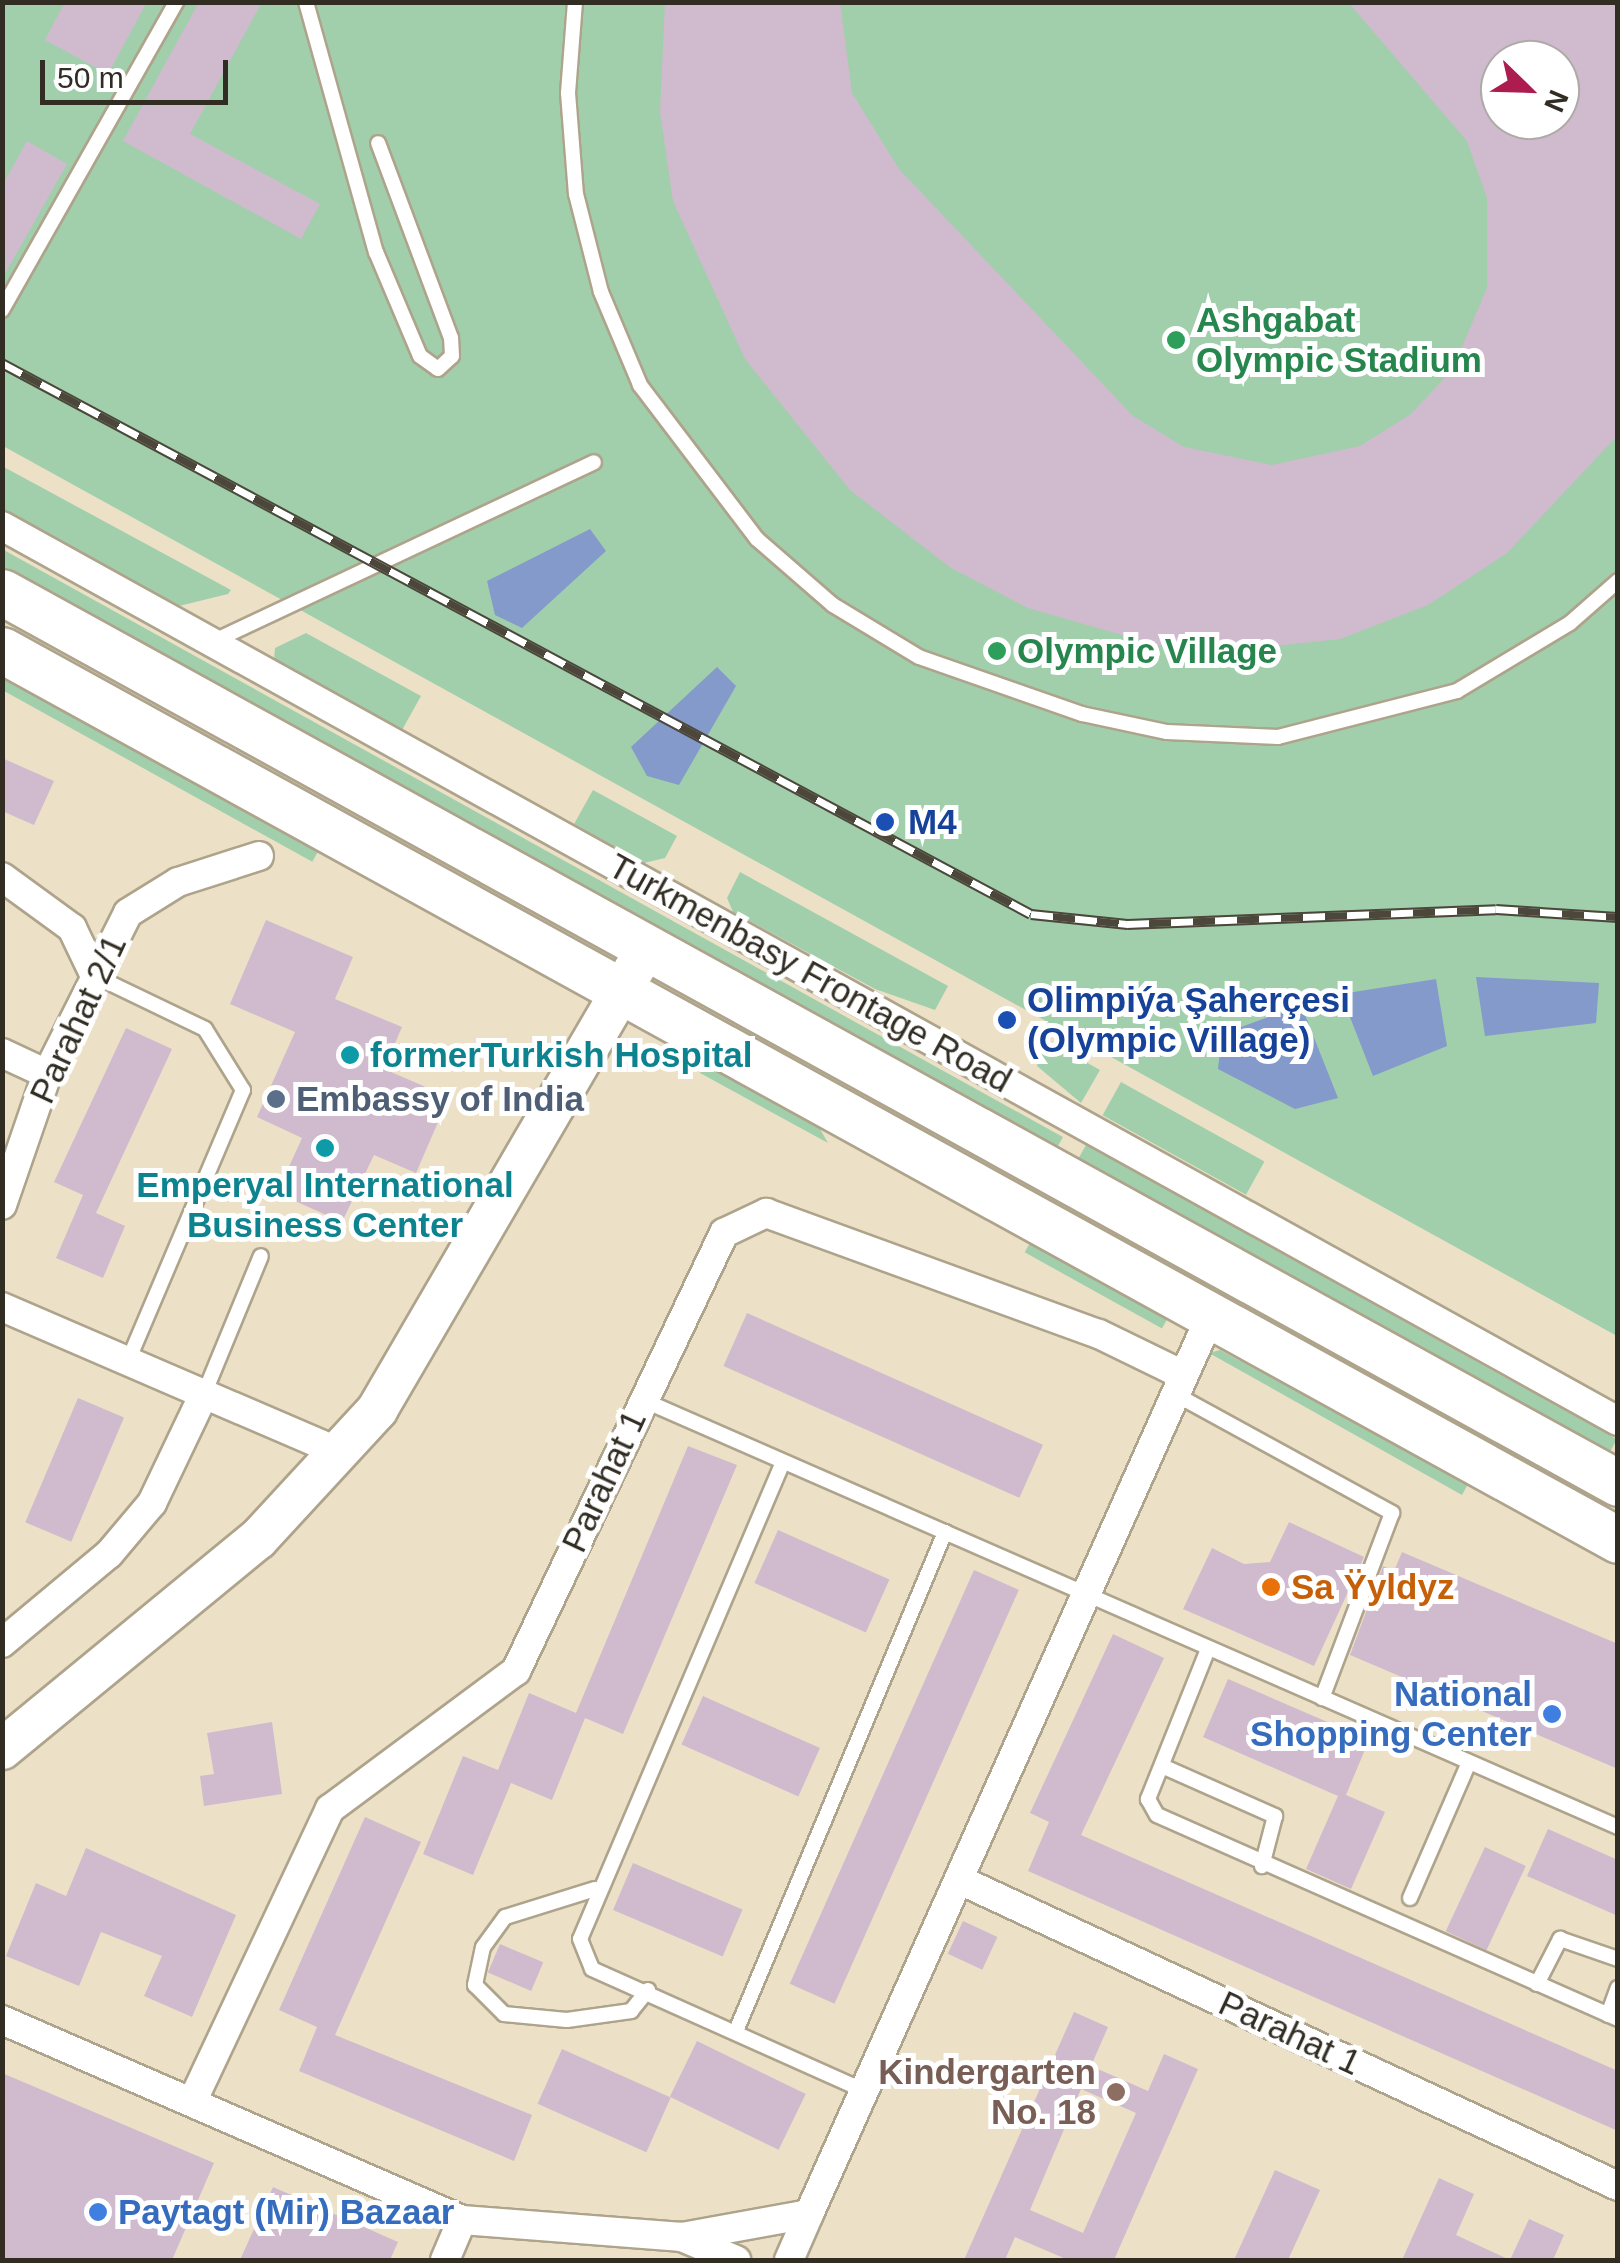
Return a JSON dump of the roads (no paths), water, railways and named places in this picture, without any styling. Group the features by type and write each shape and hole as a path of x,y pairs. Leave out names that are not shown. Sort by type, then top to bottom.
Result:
{"main road":[{"path":"2,592 1618,1483"},
{"path":"2,650 1618,1540"}],"street":[{"name":"Turkmenbasy Frontage Road","path":"2,526 1618,1421"},
{"name":"Parahat 2/1","path":"2,1205 47,1074 128,913 178,882 258,856"},
{"path":"2,876 62,917 95,976"},
{"path":"2,1749 258,1540 342,1453 403,1374 647,947"},
{"path":"2,1054 47,1074"},
{"name":"Parahat 1","path":"192,2102 330,1808 516,1672 724,1233 766,1213 1099,1334 1174,1382"},
{"path":"2,1307 342,1453"},
{"path":"789,2260 1091,1598 1174,1382 1210,1316"},
{"path":"2,1643 109,1554 152,1503 204,1394"},
{"name":"Parahat 1","path":"962,1881 1618,2186"},
{"path":"2,2020 462,2220 682,2237 809,2214"},
{"path":"445,2260 462,2220"},
{"path":"682,2237 736,2260"}],"lane":[{"path":"2,310 176,2"},
{"path":"306,2 376,252 420,356 438,368 452,356 451,338 378,143"},
{"path":"575,2 568,93 576,194 600,292 640,385 757,539 833,605 919,658 1013,696 1133,725 1278,737 1457,691 1543,641 1618,581"},
{"path":"212,642 594,462"},
{"path":"95,976 205,1029 243,1090 128,1362"},
{"path":"204,1394 261,1256"},
{"path":"1174,1382 1392,1512 1322,1698"},
{"path":"642,1400 1618,1827"},
{"path":"783,1462 596,1889 584,1956 592,1969 648,1990 865,2091"},
{"path":"736,2031 945,1532"},
{"path":"1208,1649 1148,1799 1157,1814 1262,1866 1613,2017 1618,1988"},
{"path":"1410,1898 1469,1762"},
{"path":"1162,1766 1275,1816 1262,1866"},
{"path":"596,1889 504,1917 483,1947 474,1986 504,2014 568,2020 631,2011 648,1990"},
{"path":"1537,1984 1560,1938 1618,1958"}],"water":[{"path":"590,529 606,551 522,628 495,615 487,581"},
{"path":"717,667 736,686 679,785 647,776 631,747"},
{"path":"1476,977 1599,983 1596,1023 1485,1036"},
{"path":"1436,979 1447,1046 1373,1076 1341,994"},
{"path":"1301,1005 1338,1098 1295,1109 1218,1069 1222,1034"}],"railway":[{"path":"2,363 1031,914 1127,924 1496,909 1618,917"}],"place":[{"name":"Ashgabat Olympic Stadium","path":"1176,340"},
{"name":"Olympic Village","path":"997,651"},
{"name":"M4","path":"885,822"},
{"name":"Olimpiýa Şaherçesi (Olympic Village)","path":"1007,1020"},
{"name":"formerTurkish Hospital","path":"350,1055"},
{"name":"Embassy of India","path":"276,1099"},
{"name":"Emperyal International Business Center","path":"325,1148"},
{"name":"Sa Ÿyldyz","path":"1271,1587"},
{"name":"National Shopping Center","path":"1552,1714"},
{"name":"Kindergarten No. 18","path":"1116,2092"},
{"name":"Paytagt (Mir) Bazaar","path":"98,2212"}]}
